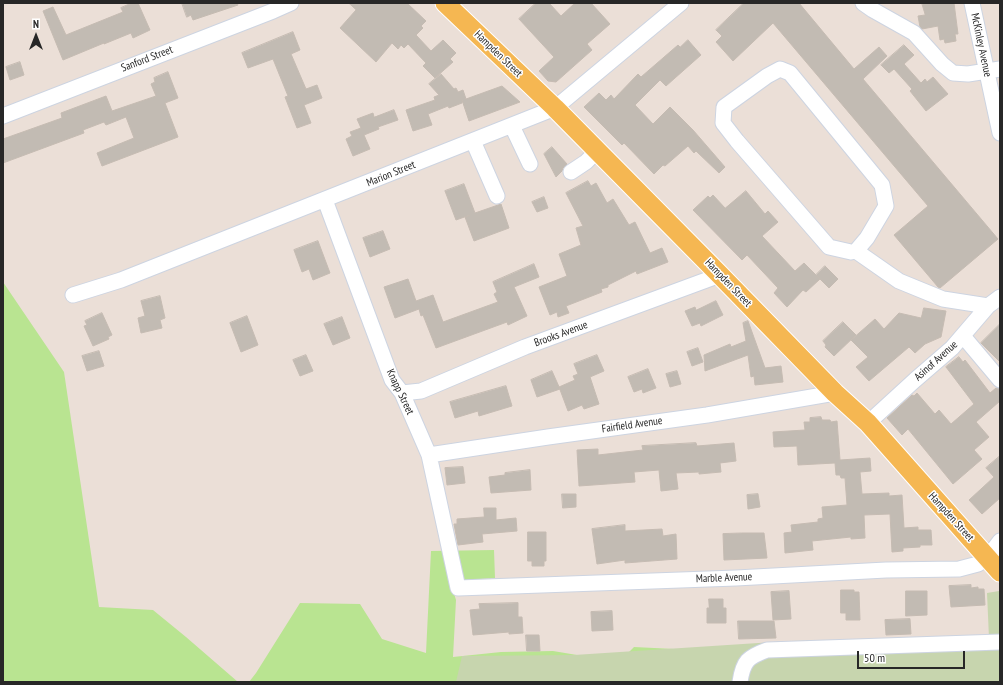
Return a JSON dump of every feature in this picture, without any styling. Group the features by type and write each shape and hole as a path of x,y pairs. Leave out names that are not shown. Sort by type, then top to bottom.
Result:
{"main road":[{"name":"Hampden Street","path":"445,3 555,108 835,393 868,423 1000,572"}],"street":[{"name":"Sanford Street","path":"3,116 291,3"},
{"name":"Marion Street","path":"73,295 121,280 555,108 681,3"},
{"path":"863,3 872,10 914,33 942,64 953,73 968,74 993,70"},
{"name":"McKinley Avenue","path":"972,3 993,70 1000,133"},
{"path":"856,251 867,238 886,206 882,185 790,73 780,69 767,76 724,107 723,123 829,247 851,252 856,251 899,281 943,299 994,302"},
{"path":"512,126 530,164"},
{"path":"473,141 497,196"},
{"path":"571,172 586,162 597,151"},
{"name":"Knapp Street","path":"325,200 392,380 402,393 429,455 458,588"},
{"name":"Brooks Avenue","path":"402,393 421,391 525,347 720,275"},
{"name":"Asinof Avenue","path":"868,423 952,348 994,302"},
{"path":"963,336 1000,380"},
{"name":"Fairfield Avenue","path":"429,455 548,436 707,415 835,393"},
{"path":"987,558 1000,541"},
{"name":"Marble Avenue","path":"458,588 736,578 886,570 959,569 978,564 987,558"},
{"path":"740,682 742,669 752,656 767,650 1000,642"}],"green space":[{"path":"3,282 64,372 99,607 153,610 238,682 3,682"},
{"path":"494,550 495,578 450,581 456,600 453,657 501,652 553,651 619,662 634,647 735,652 732,682 249,682 300,603 360,604 382,639 426,653 431,551"},
{"path":"999,591 1000,682 456,682 462,656 574,655 789,641 989,638 987,593"}],"building":[{"path":"132,3 138,3 150,30 133,38 131,33 63,60 43,11 53,7 66,35 123,12 121,8"},
{"path":"182,3 237,3 238,5 193,20 191,15 187,17"},
{"path":"349,3 407,3 426,21 421,26 423,28 416,35 431,51 443,40 456,53 450,59 453,62 435,78 423,66 426,63 408,44 404,48 401,45 398,49 392,43 376,62 340,28 356,10"},
{"path":"536,3 549,3 561,16 575,3 591,3 610,24 587,44 592,50 556,82 548,81 539,71 554,57 519,19"},
{"path":"744,3 799,3 854,69 879,47 887,56 863,79 998,239 940,288 938,287 894,235 928,206 773,23 733,61 716,42 722,36 716,30"},
{"path":"922,3 954,3 958,34 955,34 956,41 945,43 944,39 940,40 938,26 922,29 920,27 918,16 925,15"},
{"path":"293,32 300,50 291,54 306,89 317,85 322,98 304,105 311,123 297,128 285,97 288,96 273,59 248,68 242,53"},
{"path":"688,40 701,55 666,86 660,80 635,105 653,124 670,107 693,130 725,167 719,173 696,151 694,153 688,146 665,166 663,165 654,174 624,143 622,145 584,107 599,93 606,100 611,95 614,99 638,74 641,77 678,45 680,47"},
{"path":"904,45 914,55 904,64 921,83 925,79 927,82 933,77 948,94 926,111 910,91 912,89 894,69 889,73 881,65"},
{"path":"20,62 24,75 10,80 6,67"},
{"path":"168,72 178,98 165,103 178,137 102,166 97,153 134,138 126,117 106,125 104,122 83,130 84,133 3,163 3,139 62,118 61,113 106,96 112,111 156,96 151,84 155,82 154,78"},
{"path":"441,74 454,89 456,88 458,92 463,90 466,99 502,86 520,102 469,121 462,100 462,103 449,108 448,106 428,114 432,125 413,131 406,110 435,100 434,97 439,95 429,84"},
{"path":"394,110 398,120 378,127 379,129 364,135 370,149 353,156 346,139 352,136 350,132 361,128 357,119 373,113 374,117"},
{"path":"552,147 567,164 556,177 544,154"},
{"path":"588,181 591,186 596,183 607,203 613,199 629,225 635,222 650,253 662,248 668,262 637,274 636,271 608,285 608,287 601,289 602,292 566,306 569,313 558,317 557,312 550,315 539,287 567,276 559,254 581,245 576,228 583,226 566,193"},
{"path":"464,184 475,213 501,204 509,228 474,241 465,217 470,215 456,220 445,191"},
{"path":"746,191 765,214 768,211 778,222 762,236 795,271 804,263 820,279 806,292 803,290 787,307 774,293 778,288 747,255 742,260 693,210 708,196 710,198 713,195 725,208"},
{"path":"544,197 548,208 537,212 532,202"},
{"path":"383,231 390,249 370,257 363,238"},
{"path":"318,241 330,273 313,280 309,269 302,272 294,250"},
{"path":"534,264 539,277 514,287 527,316 508,325 507,322 436,348 423,315 421,316 419,309 395,318 384,287 408,279 416,301 433,295 443,322 498,302 494,294 497,292 493,282"},
{"path":"825,266 838,279 829,288 816,275"},
{"path":"160,296 165,318 160,320 162,328 141,333 138,318 145,316 141,301"},
{"path":"716,301 723,315 701,326 700,323 692,326 685,311 695,307 696,310"},
{"path":"924,308 946,311 941,337 925,344 915,353 909,347 869,381 856,367 868,357 851,340 875,319 884,329 899,313 921,318"},
{"path":"102,313 112,335 108,337 109,339 93,346 84,326 87,325 85,321"},
{"path":"247,316 258,345 241,352 230,323"},
{"path":"342,317 350,338 333,345 324,324"},
{"path":"748,321 765,368 781,366 783,382 755,385 754,376 751,377 748,355 705,371 704,355 730,344 731,347 746,341 743,323"},
{"path":"843,322 856,335 834,356 825,347 826,345 823,341"},
{"path":"1000,324 1000,362 981,343"},
{"path":"698,348 703,362 692,366 687,352"},
{"path":"99,351 104,366 87,371 82,356"},
{"path":"306,355 313,371 300,376 293,360"},
{"path":"597,355 604,371 590,377 599,404 584,409 582,405 568,411 559,387 575,380 573,376 578,374 574,364"},
{"path":"959,357 963,362 965,360 990,393 996,388 1000,389 1000,401 976,422 989,437 974,450 982,459 953,484 908,429 902,435 887,418 912,395 914,396 917,393 935,414 939,410 951,424 974,404 946,367"},
{"path":"648,369 656,388 643,393 642,389 634,392 628,377"},
{"path":"552,371 560,389 537,397 531,380"},
{"path":"677,371 681,384 670,387 666,374"},
{"path":"506,386 512,406 479,416 478,411 455,418 450,402"},
{"path":"821,417 822,420 830,420 831,422 837,421 840,460 870,458 871,471 860,472 862,494 889,493 889,496 902,495 904,528 918,527 918,530 931,530 932,545 920,545 920,547 903,548 903,551 892,552 890,514 864,515 865,538 851,539 851,537 812,541 813,550 785,553 784,533 792,532 791,525 818,522 818,519 823,518 822,507 847,505 845,478 841,478 840,475 836,475 835,463 798,465 797,446 774,447 773,432 805,430 804,422 810,422 810,418"},
{"path":"696,443 697,446 734,443 736,461 720,463 721,472 699,474 699,472 676,473 678,489 661,491 659,470 634,472 635,482 579,486 577,450 598,449 598,455 643,450 642,446"},
{"path":"1000,456 1000,498 982,514 969,500 994,477 986,468"},
{"path":"463,467 465,483 447,485 445,468"},
{"path":"530,470 531,490 491,493 489,477 505,475 505,473"},
{"path":"562,494 576,494 576,507 563,508"},
{"path":"758,494 760,507 748,509 747,495"},
{"path":"484,508 496,508 496,520 516,518 517,531 482,534 483,542 458,545 454,524 457,524 457,519 484,517"},
{"path":"625,525 625,531 662,529 663,536 676,534 677,559 625,563 625,560 597,564 592,529"},
{"path":"528,532 546,532 546,561 544,561 544,566 532,566 532,561 528,561"},
{"path":"764,533 767,558 724,560 723,534"},
{"path":"971,585 971,588 978,587 978,589 984,589 985,605 951,607 949,586"},
{"path":"841,590 854,590 854,592 859,592 860,620 846,620 846,613 841,613"},
{"path":"789,591 791,619 773,620 771,592"},
{"path":"906,591 927,591 927,615 906,616"},
{"path":"709,599 723,599 723,608 726,608 726,623 707,623 707,608 709,608"},
{"path":"518,603 518,617 522,617 523,633 509,634 509,632 473,635 470,610 480,609 479,604"},
{"path":"612,611 613,630 592,631 591,612"},
{"path":"910,619 911,634 886,635 885,620"},
{"path":"738,621 774,621 776,638 739,639"},
{"path":"526,635 539,635 540,651 527,651"}]}
